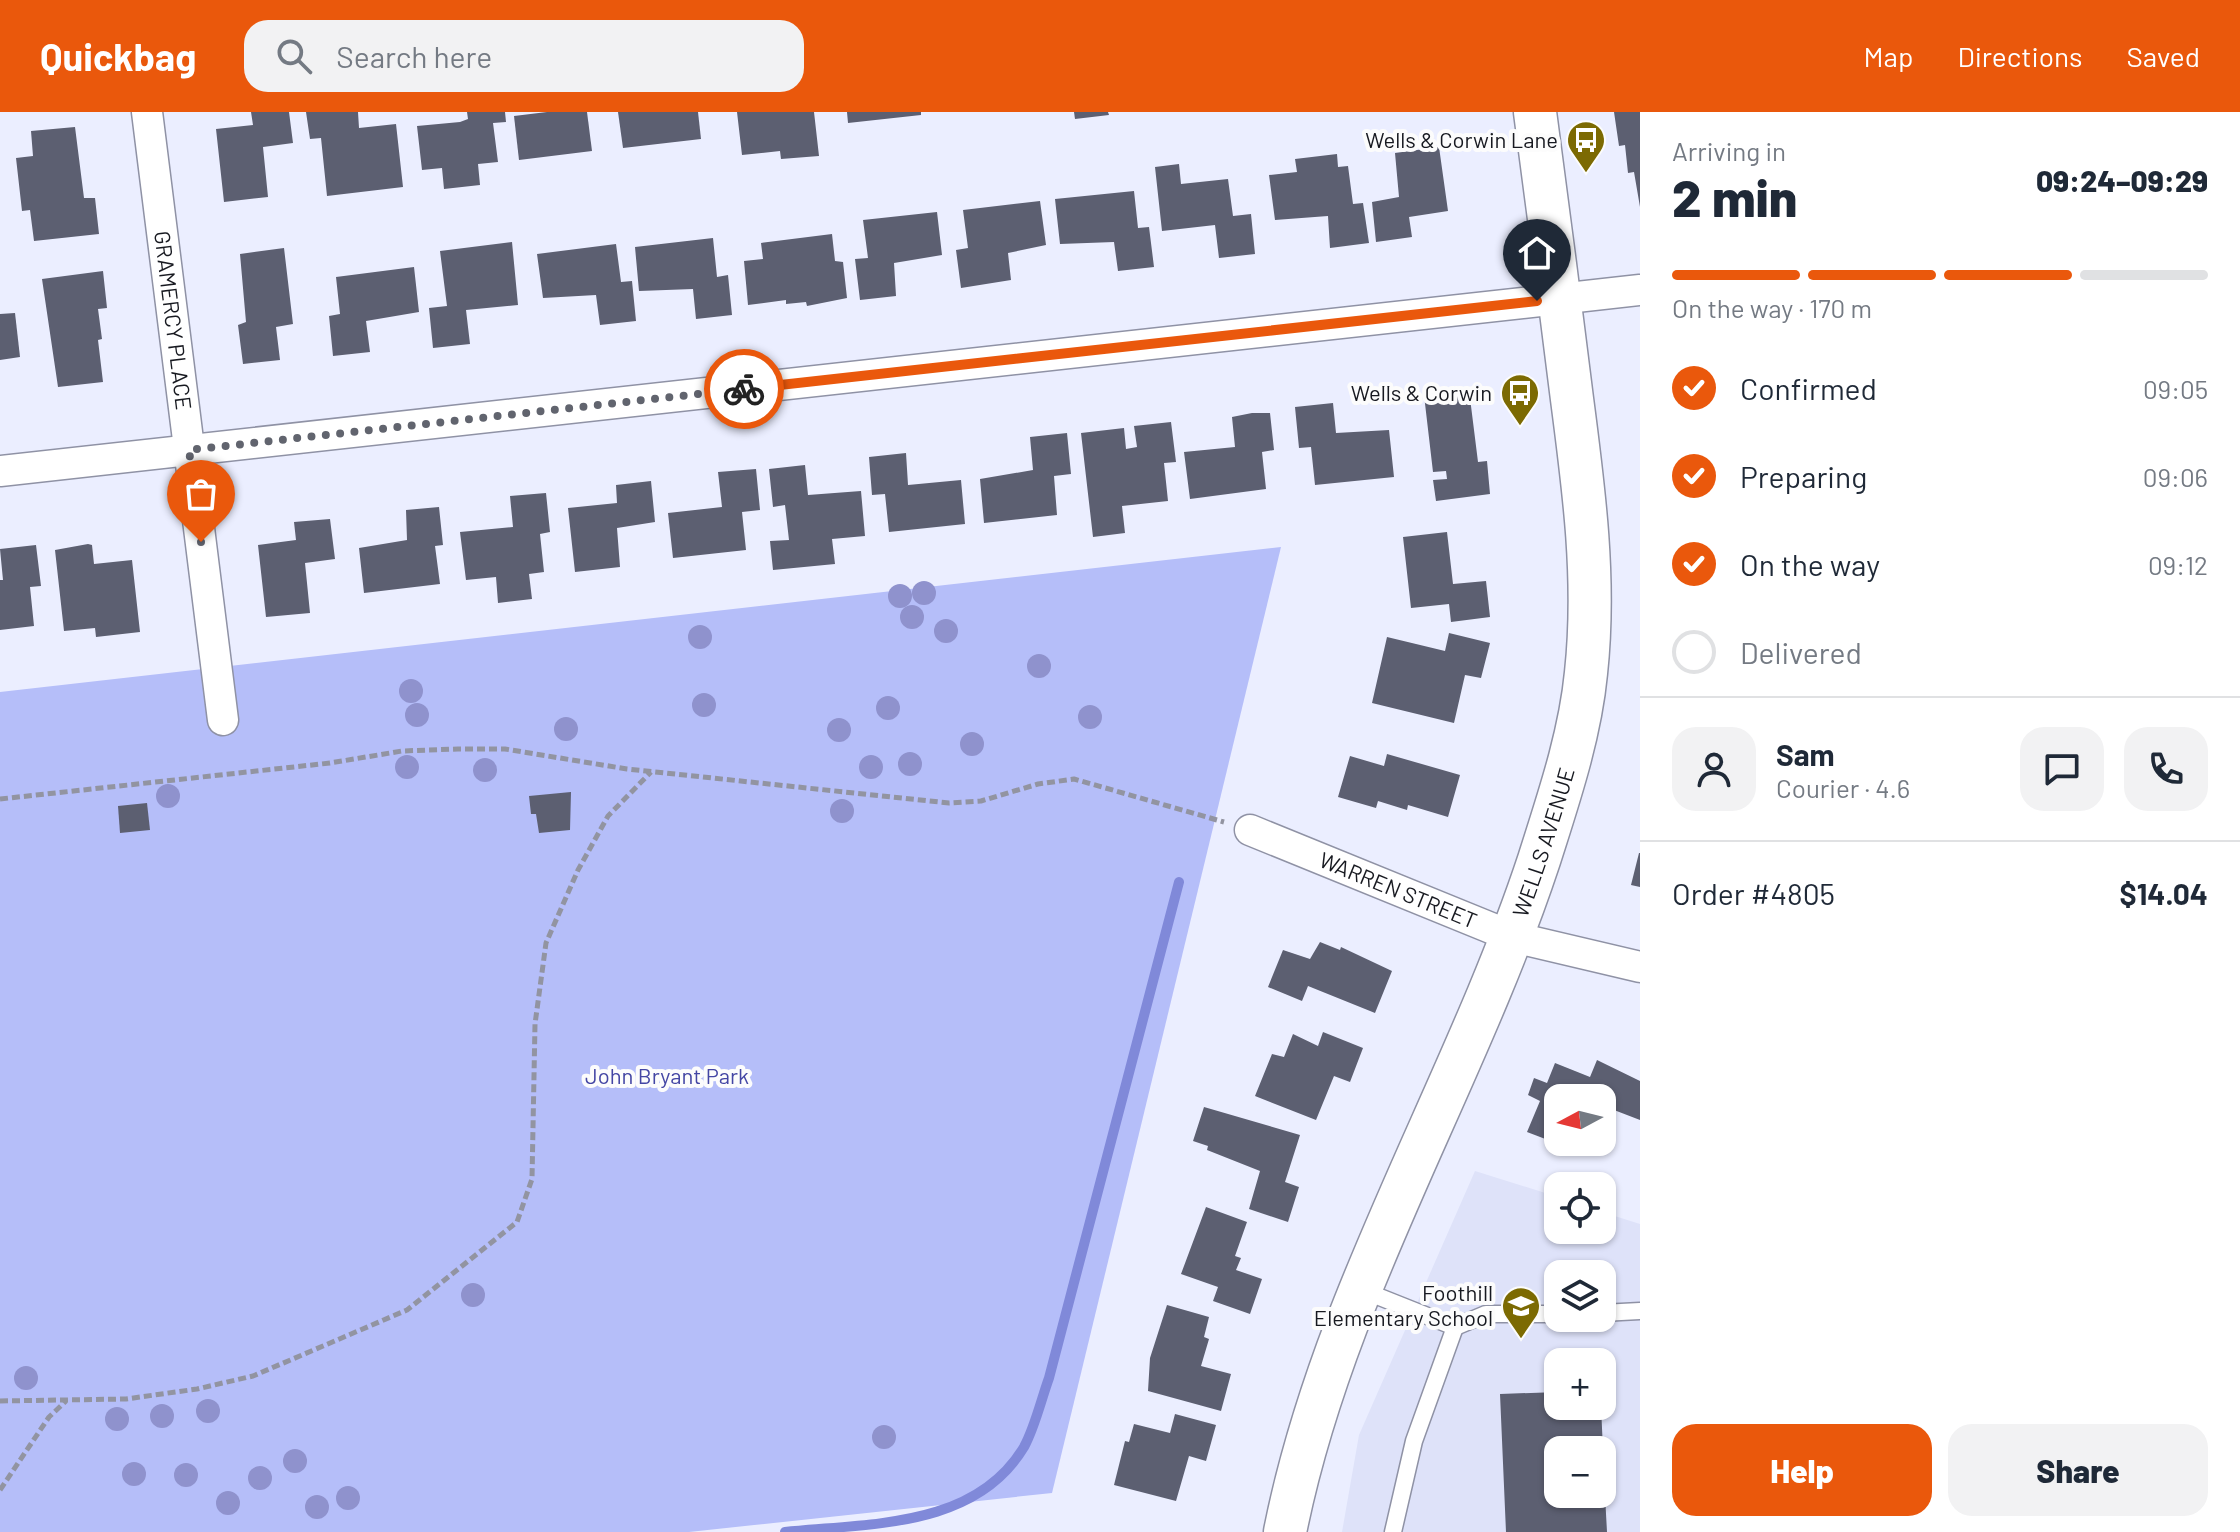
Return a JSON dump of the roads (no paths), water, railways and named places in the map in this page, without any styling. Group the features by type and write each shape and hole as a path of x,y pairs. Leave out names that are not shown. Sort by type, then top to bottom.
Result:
{"main road":[{"name":"WELLS AVENUE","path":"1285,1532 1296,1477 1325,1382 1360,1290 1513,937 1561,792 1586,674 1590,543 1535,112"}],"street":[{"name":"GRAMERCY PLACE","path":"147,112 223,720"},
{"path":"0,471 1640,290"},
{"name":"WARREN STREET","path":"1250,830 1513,937 1640,967"}],"lane":[{"path":"1360,1290 1455,1327 1486,1314 1544,1314"},
{"path":"1616,1312 1640,1311"},
{"path":"1393,1532 1414,1441 1455,1327"}],"waterway":[{"path":"785,1532 884,1523 949,1508 978,1494 1003,1474 1024,1447 1049,1378 1179,882"}],"place":[{"name":"Wells & Corwin Lane","path":"1586,174"},
{"name":"Wells & Corwin","path":"1520,427"},
{"name":"Foothill Elementary School","path":"1521,1340"}],"park label":[{"name":"John Bryant Park","path":"667,1076"}]}
